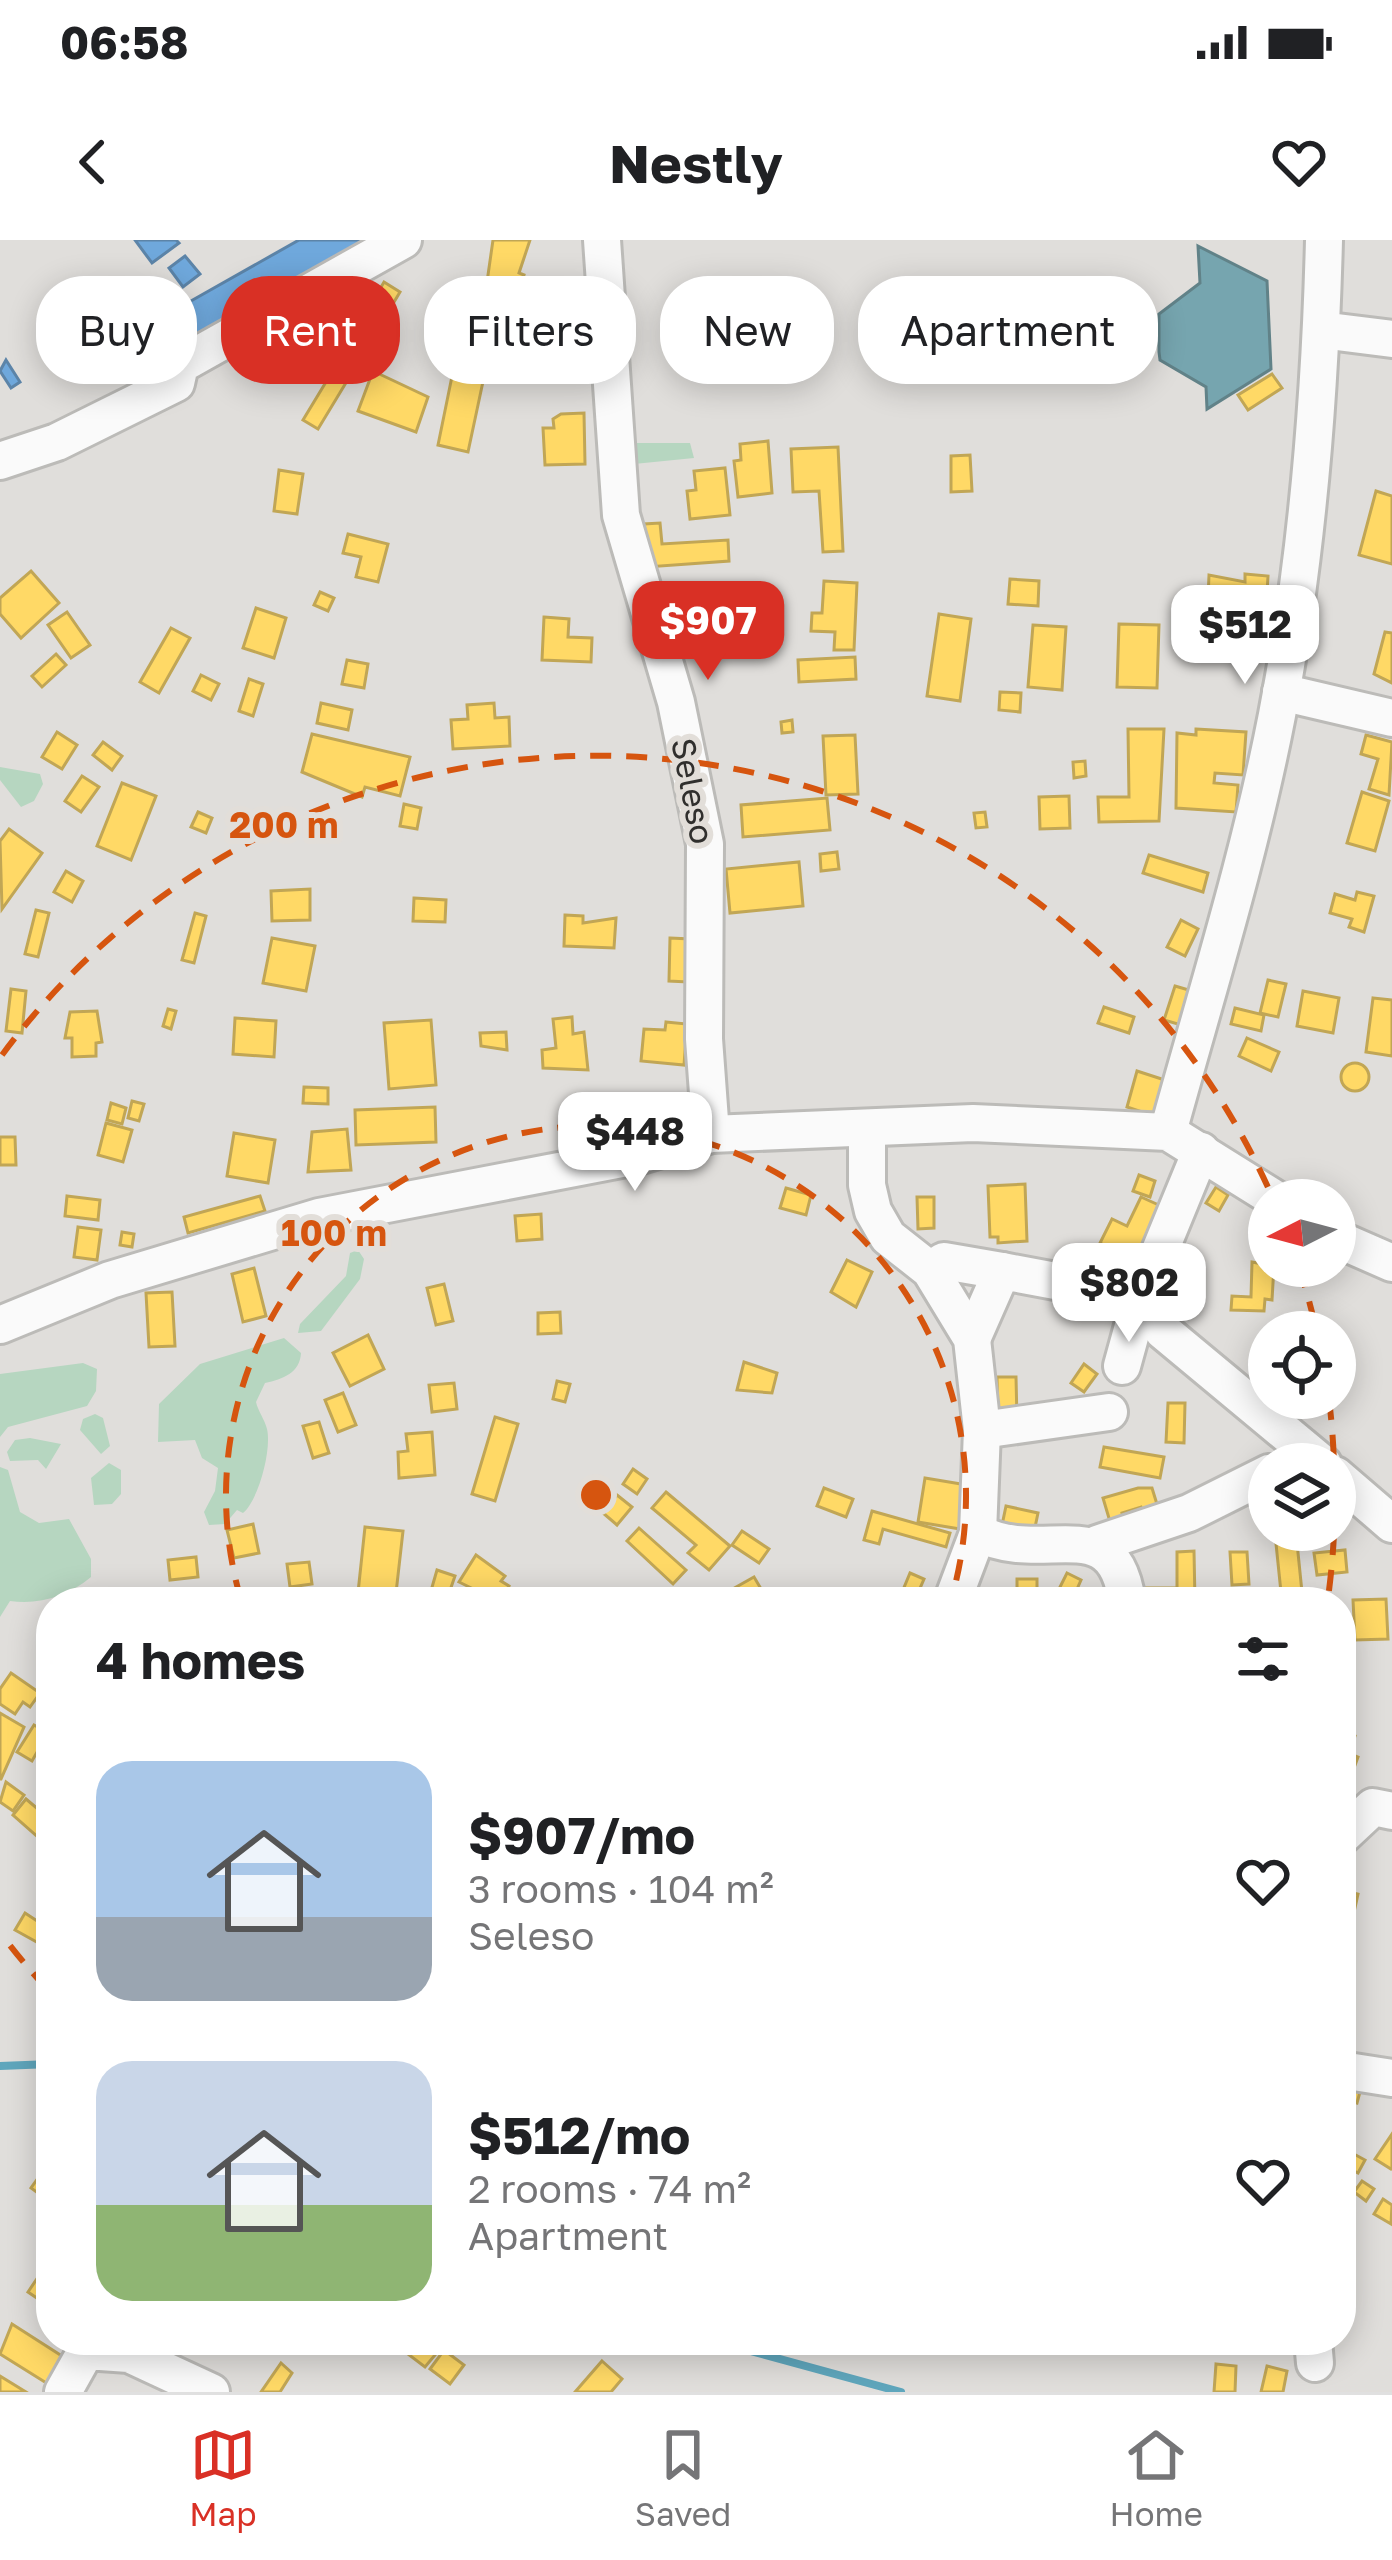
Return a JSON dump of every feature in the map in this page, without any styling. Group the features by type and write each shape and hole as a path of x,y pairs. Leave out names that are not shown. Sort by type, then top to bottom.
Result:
{"street":[{"path":"0,461 57,442 176,383 180,365 403,240"},
{"name":"Seleso","path":"602,240 621,515 676,702 705,844 704,1039 711,1134"},
{"path":"1168,1132 1253,818 1281,692 1321,330 1324,240"},
{"path":"1321,330 1392,339"},
{"path":"1281,692 1392,718"},
{"path":"0,1325 110,1280 319,1217 637,1156 711,1134 973,1123 1168,1132 1248,1182"},
{"path":"867,1131 867,1185 873,1211 888,1237 930,1270 972,1339 982,1430 979,1533 958,1587"},
{"path":"1122,1366 1141,1297 1201,1151"},
{"path":"1356,1247 1392,1263"},
{"path":"930,1270 944,1261 1141,1297 1163,1331 1290,1443"},
{"path":"972,1339 1002,1271"},
{"path":"982,1430 1109,1412"},
{"path":"979,1533 1013,1544 1097,1544 1189,1513 1248,1484"},
{"path":"1356,1496 1392,1524"},
{"path":"1097,1544 1108,1550 1122,1587"},
{"path":"1356,1823 1373,1807 1392,1811"},
{"path":"1356,2072 1392,2078"},
{"path":"63,2392 83,2355"},
{"path":"131,2355 211,2392"}],"green space":[{"path":"633,443 690,443 694,458 634,464"},
{"path":"0,767 40,774 43,784 34,801 21,807 0,780"},
{"path":"358,1250 364,1259 360,1279 321,1331 298,1333 300,1324 346,1276 350,1253"},
{"path":"284,1338 301,1353 300,1360 289,1374 265,1383 256,1402 268,1438 259,1487 243,1513 237,1510 225,1524 209,1525 204,1512 215,1491 218,1468 202,1458 195,1440 158,1442 159,1404 200,1364"},
{"path":"83,1363 97,1369 96,1391 87,1406 8,1427 0,1437 0,1374"},
{"path":"95,1414 103,1418 110,1446 101,1454 80,1430 83,1419"},
{"path":"15,1440 61,1444 46,1469 38,1460 10,1461 7,1452"},
{"path":"109,1463 121,1470 121,1494 112,1504 94,1505 91,1478"},
{"path":"0,1467 8,1470 20,1512 39,1523 69,1519 91,1559 91,1577 76,1587 36,1587 36,1601 10,1601 0,1617"}],"building: Homes":[{"path":"493,240 530,240 519,273 524,276 488,276"},
{"path":"1272,374 1282,388 1248,410 1238,395"},
{"path":"325,384 345,384 318,429 303,420"},
{"path":"368,384 400,384 428,397 416,432 358,411"},
{"path":"450,384 482,384 468,452 438,445"},
{"path":"584,413 585,464 545,465 543,428 554,428 553,419 561,414"},
{"path":"768,441 772,493 738,497 734,461 741,460 740,444"},
{"path":"838,447 843,551 823,552 819,491 793,492 791,449"},
{"path":"970,455 972,491 951,492 951,456"},
{"path":"725,468 730,515 690,519 687,491 696,490 694,471"},
{"path":"279,470 303,474 297,514 274,511"},
{"path":"1376,491 1392,496 1392,564 1359,555"},
{"path":"660,523 662,544 728,540 729,561 647,567 644,524"},
{"path":"348,534 388,544 378,582 356,577 361,557 343,553"},
{"path":"31,571 59,603 21,638 0,614 0,598"},
{"path":"1245,574 1268,576 1265,627 1207,623 1209,575 1245,582"},
{"path":"1010,579 1039,581 1038,606 1008,604"},
{"path":"824,581 857,583 854,650 834,650 835,632 811,631 812,613 822,613"},
{"path":"320,592 334,598 328,611 314,605"},
{"path":"779,600 781,617 773,618 771,601"},
{"path":"256,608 286,618 274,658 243,648"},
{"path":"67,612 90,645 71,658 48,625"},
{"path":"939,614 971,619 960,701 927,696"},
{"path":"544,617 569,619 568,637 592,638 591,662 542,660"},
{"path":"1119,624 1159,625 1157,688 1117,687"},
{"path":"1033,625 1066,627 1062,690 1028,687"},
{"path":"171,628 190,638 159,693 140,682"},
{"path":"1385,632 1392,633 1392,683 1374,674"},
{"path":"56,654 66,665 42,687 32,676"},
{"path":"855,657 856,679 799,682 798,660"},
{"path":"347,660 368,664 364,688 342,684"},
{"path":"201,675 219,684 211,700 193,691"},
{"path":"249,679 263,684 253,716 239,711"},
{"path":"1000,692 1021,693 1020,712 999,710"},
{"path":"321,703 352,710 348,730 317,723"},
{"path":"494,703 495,718 509,717 510,746 453,749 451,720 468,719 467,705"},
{"path":"792,720 793,732 782,733 781,722"},
{"path":"1128,729 1164,729 1159,821 1099,822 1098,797 1129,797"},
{"path":"1196,729 1246,732 1243,775 1215,773 1214,783 1238,785 1236,812 1176,808 1177,733 1196,735"},
{"path":"57,732 77,745 62,769 42,757"},
{"path":"312,734 410,757 400,796 365,787 362,797 302,772"},
{"path":"855,735 858,794 826,795 823,736"},
{"path":"1366,735 1392,742 1389,795 1369,789 1378,759 1361,754"},
{"path":"103,742 122,756 112,770 93,755"},
{"path":"1085,761 1086,776 1074,778 1073,762"},
{"path":"82,776 99,787 81,812 65,801"},
{"path":"122,783 156,796 131,860 97,846"},
{"path":"1362,792 1389,801 1375,851 1347,843"},
{"path":"1069,796 1070,828 1040,829 1039,797"},
{"path":"827,798 830,830 743,837 741,805"},
{"path":"404,804 421,808 417,829 400,826"},
{"path":"198,812 212,818 206,833 191,827"},
{"path":"985,812 987,827 976,828 974,813"},
{"path":"9,829 42,853 2,909 0,841"},
{"path":"837,852 839,869 821,871 820,854"},
{"path":"1149,855 1208,873 1203,892 1143,873"},
{"path":"799,862 803,906 730,913 726,869"},
{"path":"66,871 83,881 72,902 54,892"},
{"path":"310,889 310,920 272,921 271,891"},
{"path":"1357,892 1374,896 1364,932 1349,927 1352,919 1330,913 1335,894 1355,900"},
{"path":"414,898 446,900 445,922 413,921"},
{"path":"36,910 49,913 38,957 25,954"},
{"path":"195,913 206,916 194,963 182,960"},
{"path":"565,915 583,916 583,923 616,918 614,948 564,946"},
{"path":"1181,920 1198,929 1185,956 1167,947"},
{"path":"272,938 315,946 306,991 263,983"},
{"path":"670,938 690,939 688,982 669,981"},
{"path":"1268,980 1286,984 1278,1017 1260,1013"},
{"path":"1175,986 1199,993 1188,1027 1164,1020"},
{"path":"11,989 26,991 22,1033 6,1031"},
{"path":"1303,991 1339,998 1333,1033 1297,1026"},
{"path":"1373,998 1392,1000 1392,1056 1366,1052"},
{"path":"1104,1007 1134,1017 1129,1033 1098,1023"},
{"path":"1235,1008 1264,1015 1261,1031 1231,1024"},
{"path":"168,1009 176,1011 171,1029 163,1026"},
{"path":"97,1011 102,1042 96,1043 96,1056 72,1057 72,1038 65,1038 70,1012"},
{"path":"572,1017 573,1034 584,1032 588,1070 543,1068 542,1050 556,1048 553,1019"},
{"path":"235,1018 276,1021 274,1057 233,1054"},
{"path":"431,1020 436,1085 389,1089 384,1023"},
{"path":"666,1022 687,1024 684,1065 641,1061 644,1029 665,1030"},
{"path":"506,1032 507,1050 481,1046 480,1033"},
{"path":"1247,1038 1279,1052 1271,1071 1239,1056"},
{"path":"1355,1063 1365,1067 1369,1077 1365,1087 1355,1091 1345,1087 1341,1077 1345,1067"},
{"path":"1137,1071 1171,1082 1160,1118 1127,1107"},
{"path":"304,1087 328,1088 328,1104 303,1103"},
{"path":"666,1097 671,1130 613,1140 608,1106"},
{"path":"132,1101 144,1104 139,1121 128,1118"},
{"path":"111,1103 126,1108 122,1124 107,1120"},
{"path":"435,1107 436,1142 356,1145 355,1110"},
{"path":"106,1123 132,1130 123,1162 98,1155"},
{"path":"347,1129 351,1170 308,1172 312,1132"},
{"path":"234,1133 275,1140 268,1183 227,1176"},
{"path":"0,1137 15,1137 16,1165 0,1165"},
{"path":"1139,1175 1155,1181 1150,1197 1133,1191"},
{"path":"1025,1184 1027,1241 998,1243 998,1237 990,1237 988,1186"},
{"path":"1216,1187 1228,1195 1219,1211 1206,1203"},
{"path":"786,1188 811,1195 806,1215 780,1208"},
{"path":"67,1196 100,1200 98,1220 65,1216"},
{"path":"260,1196 265,1211 188,1233 184,1217"},
{"path":"917,1197 934,1197 934,1228 918,1229"},
{"path":"1141,1197 1163,1207 1138,1262 1100,1243 1112,1219 1127,1226"},
{"path":"541,1214 542,1239 517,1241 515,1216"},
{"path":"78,1227 101,1230 97,1260 74,1257"},
{"path":"122,1232 134,1234 132,1247 120,1245"},
{"path":"847,1260 872,1272 856,1307 831,1292"},
{"path":"254,1268 266,1316 243,1322 232,1274"},
{"path":"444,1284 453,1321 436,1325 427,1288"},
{"path":"1251,1287 1273,1287 1272,1300 1265,1299 1264,1311 1231,1310 1232,1296 1251,1297"},
{"path":"172,1292 175,1346 149,1347 146,1293"},
{"path":"560,1312 561,1333 538,1334 538,1313"},
{"path":"368,1335 384,1369 350,1386 333,1353"},
{"path":"744,1362 777,1373 772,1393 737,1390"},
{"path":"1084,1364 1097,1374 1084,1392 1071,1383"},
{"path":"997,1377 1016,1377 1017,1420 998,1420"},
{"path":"557,1381 570,1384 565,1402 553,1399"},
{"path":"454,1383 457,1409 432,1412 429,1385"},
{"path":"343,1393 356,1425 338,1432 325,1400"},
{"path":"1168,1403 1185,1403 1184,1443 1166,1442"},
{"path":"495,1417 518,1424 495,1501 472,1494"},
{"path":"319,1422 329,1453 313,1458 303,1426"},
{"path":"432,1432 435,1475 399,1478 398,1452 408,1451 406,1434"},
{"path":"1104,1447 1164,1457 1160,1478 1100,1467"},
{"path":"633,1469 647,1479 637,1494 623,1484"},
{"path":"925,1478 967,1485 960,1529 918,1522"},
{"path":"824,1488 853,1499 846,1517 817,1506"},
{"path":"1152,1488 1160,1514 1145,1518 1141,1507 1122,1513 1124,1521 1111,1525 1103,1498"},
{"path":"666,1492 730,1546 709,1570 688,1553 696,1545 652,1508"},
{"path":"617,1495 632,1507 617,1525 603,1513"},
{"path":"1006,1506 1038,1513 1033,1537 1001,1530"},
{"path":"872,1511 950,1533 946,1547 883,1529 879,1544 864,1540"},
{"path":"253,1524 259,1553 234,1558 227,1530"},
{"path":"365,1527 403,1531 397,1587 359,1587"},
{"path":"639,1528 686,1570 673,1584 627,1541"},
{"path":"742,1531 769,1549 759,1563 732,1545"},
{"path":"1194,1551 1195,1587 1177,1587 1177,1552"},
{"path":"1277,1551 1298,1551 1301,1587 1280,1587"},
{"path":"1345,1551 1347,1572 1317,1575 1314,1553"},
{"path":"1230,1552 1247,1552 1249,1584 1232,1585"},
{"path":"476,1555 505,1576 501,1581 509,1586 469,1587 459,1582"},
{"path":"196,1557 198,1577 170,1580 168,1560"},
{"path":"309,1562 312,1584 290,1587 287,1564"},
{"path":"437,1570 455,1576 451,1587 432,1587"},
{"path":"910,1573 924,1579 921,1587 904,1587"},
{"path":"1067,1573 1081,1580 1078,1587 1060,1587"},
{"path":"754,1577 760,1587 736,1587"},
{"path":"1017,1579 1037,1579 1037,1587 1017,1587"},
{"path":"1386,1599 1388,1639 1356,1640 1356,1600"},
{"path":"11,1673 36,1690 36,1699 30,1707 23,1702 15,1714 0,1704 0,1689"},
{"path":"0,1713 24,1727 1,1779 0,1779"},
{"path":"34,1725 36,1726 32,1761 17,1752"},
{"path":"6,1782 24,1795 13,1811 0,1802"},
{"path":"26,1799 36,1807 36,1835 13,1815"},
{"path":"25,1913 36,1920 36,1942 15,1930"},
{"path":"1392,2134 1392,2168 1391,2169 1375,2159"},
{"path":"1356,2155 1365,2160 1356,2172"},
{"path":"1362,2181 1374,2189 1366,2201 1356,2189"},
{"path":"1383,2199 1392,2205 1391,2224 1374,2214"},
{"path":"12,2324 36,2339 36,2355 65,2358 48,2384 0,2354"},
{"path":"409,2355 435,2355 425,2367"},
{"path":"440,2355 451,2355 464,2365 450,2384 430,2369"},
{"path":"602,2361 622,2379 611,2392 575,2392"},
{"path":"281,2363 292,2373 280,2392 261,2392"},
{"path":"1216,2364 1236,2366 1235,2392 1214,2392"},
{"path":"1267,2366 1287,2371 1283,2392 1261,2392"},
{"path":"0,2376 26,2392 0,2392"}],"building: Schools":[{"path":"135,240 176,240 179,243 152,263"},
{"path":"299,240 364,240 300,276 235,276"},
{"path":"185,256 200,274 175,276 169,268"},
{"path":"221,284 221,320 197,334 197,298"},
{"path":"6,360 20,382 11,388 0,371"}],"building: Public":[{"path":"1198,246 1267,281 1271,369 1207,409 1206,387 1160,360 1159,352 1159,314 1200,283"}],"waterway":[{"path":"0,2066 36,2065"},
{"path":"765,2355 901,2392"}]}
